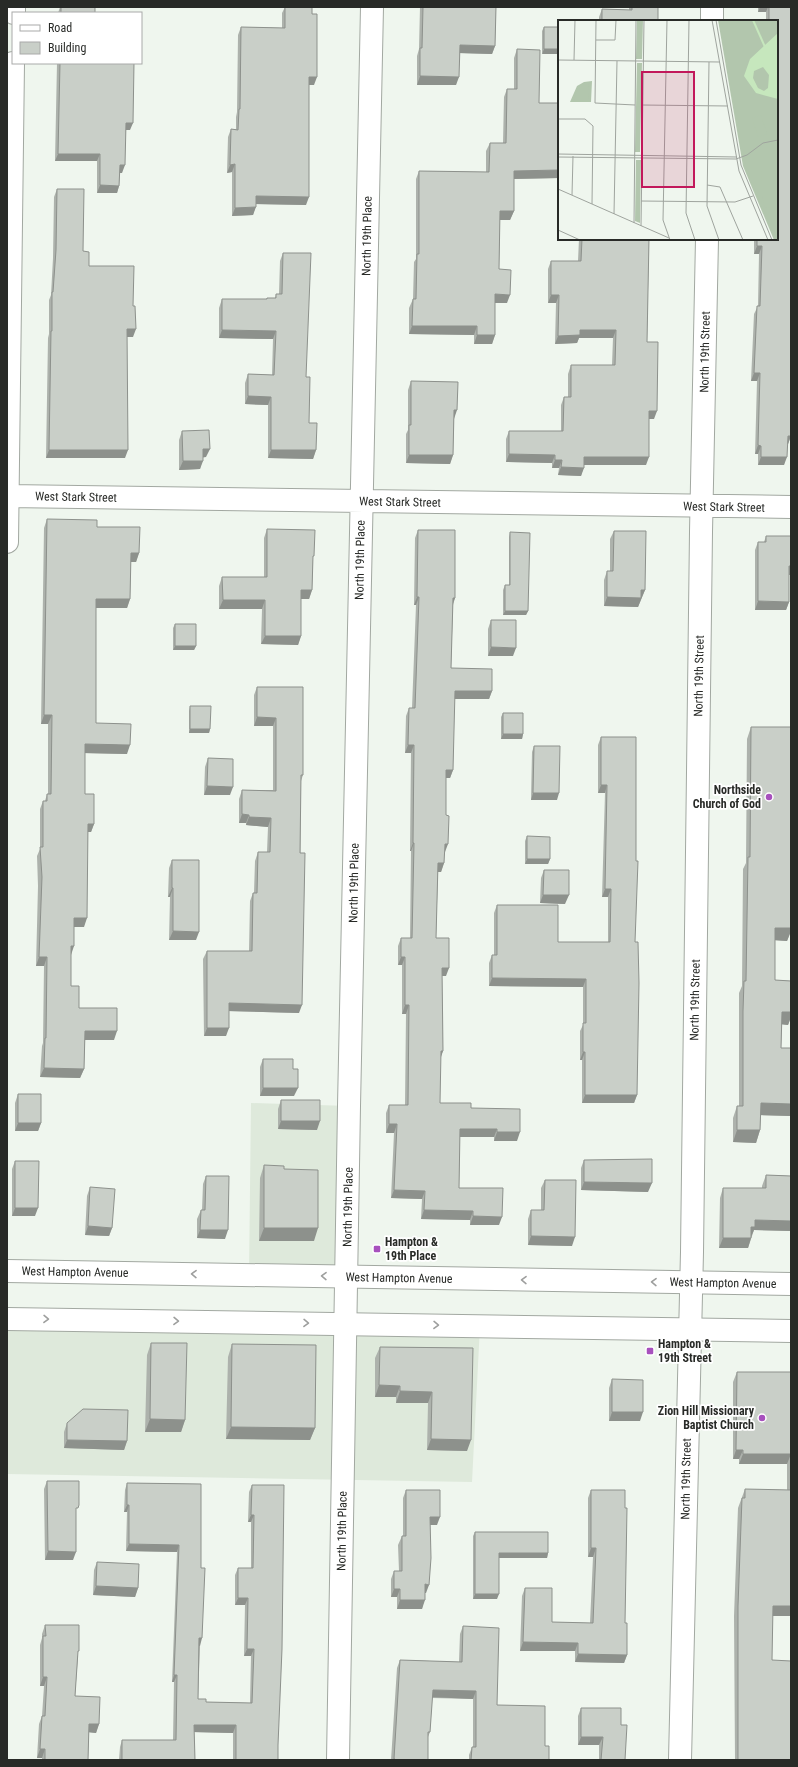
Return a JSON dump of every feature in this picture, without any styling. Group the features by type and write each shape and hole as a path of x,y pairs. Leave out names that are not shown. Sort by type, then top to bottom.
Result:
{"street":[{"name":"North 19th Place","path":"338,1760 372,7"},
{"path":"712,7 712,20"},
{"path":"7,542 13,64"},
{"name":"North 19th Street","path":"680,1760 691,1283 707,240"},
{"name":"West Stark Street","path":"8,496 791,507"},
{"name":"West Hampton Avenue","path":"7,1271 791,1284"},
{"path":"7,1319 791,1331"}],"shaded area":[{"path":"251,1103 349,1106 347,1277 249,1275"},
{"path":"7,1319 480,1326 472,1482 7,1474"}],"building":[{"path":"61,7 95,7 95,12 61,12"},
{"path":"285,7 312,7 312,14 317,14 317,77 309,77 309,197 256,196 256,207 235,208 235,164 230,165 231,129 238,130 240,109 241,27 285,28"},
{"path":"423,7 496,7 495,46 460,45 459,77 420,76 420,48 422,48"},
{"path":"632,7 658,7 658,20 602,20 602,9 632,10"},
{"path":"769,7 791,7 791,436 788,436 787,457 761,457 761,446 758,445 760,373 754,373 757,306 760,306 762,246 757,246 757,240 778,240 778,20 769,20"},
{"path":"544,27 558,27 558,49 544,49"},
{"path":"517,49 540,50 539,103 558,103 558,170 514,171 514,211 500,211 499,269 511,270 510,295 495,294 495,335 477,335 477,326 412,326 413,299 416,299 417,254 419,254 419,171 489,172 490,143 506,143 507,89 517,89"},
{"path":"60,64 134,64 133,123 126,123 125,165 120,165 119,186 100,185 100,154 58,154"},
{"path":"57,189 84,189 83,251 89,252 89,266 134,266 133,306 135,306 136,329 127,329 128,450 49,450 52,292 56,250"},
{"path":"582,240 649,240 647,342 658,342 657,411 649,411 649,457 584,457 584,468 561,467 562,460 555,460 555,455 509,454 509,431 563,431 564,397 571,397 571,365 615,365 616,330 580,330 580,335 558,336 559,295 551,295 551,261 581,261"},
{"path":"283,253 311,253 306,377 310,377 309,423 317,423 316,450 271,450 271,397 248,396 248,374 274,375 276,331 222,330 222,299 267,299 276,298 276,294 282,294"},
{"path":"411,381 458,382 457,410 454,410 453,455 409,455"},
{"path":"209,430 210,449 203,449 203,461 183,461 182,431"},
{"path":"47,519 97,520 97,527 140,527 139,553 131,553 130,599 96,599 96,723 131,724 130,745 85,744 85,794 94,794 94,824 88,824 87,918 74,918 74,946 71,946 71,986 79,986 79,1008 117,1008 117,1031 85,1031 84,1069 44,1068 47,957 39,957 42,877 40,847 43,847 43,801 47,801 47,794 51,794 52,715 44,715"},
{"path":"267,529 315,530 312,590 301,590 301,636 265,636 265,600 223,600 222,577 267,577"},
{"path":"418,530 455,530 455,598 453,598 451,668 492,669 492,691 455,691 453,770 446,770 446,815 449,816 448,844 445,844 444,863 438,863 436,938 449,938 449,968 442,968 443,1051 441,1051 440,1103 471,1103 471,1108 520,1109 520,1132 497,1132 497,1129 460,1129 459,1188 503,1188 502,1217 473,1216 473,1211 424,1210 425,1191 394,1190 397,1124 389,1124 389,1105 408,1105 409,1005 405,1005 405,957 401,957 401,938 412,938 414,745 408,745 409,708 415,708 419,597 417,597"},
{"path":"614,531 646,531 645,590 641,590 641,598 607,597 607,571 613,571"},
{"path":"510,532 530,533 528,611 505,611 505,585 510,585"},
{"path":"766,536 791,536 789,602 758,601 758,542 766,542"},
{"path":"491,620 516,620 516,648 491,647"},
{"path":"175,624 196,624 196,646 175,646"},
{"path":"257,687 303,687 303,775 301,775 300,853 305,853 302,1005 229,1003 229,1028 207,1028 207,951 252,951 253,893 257,893 258,852 270,852 271,818 249,817 249,815 242,814 242,790 276,791 276,718 257,717"},
{"path":"190,706 211,706 210,729 190,729"},
{"path":"503,713 523,713 523,734 503,734"},
{"path":"751,727 791,727 791,928 775,928 775,980 791,981 791,1012 782,1012 781,1048 791,1048 791,1104 761,1103 760,1130 737,1130 737,1106 743,1106 743,1011 744,981 746,981 748,857 750,857"},
{"path":"601,737 636,737 636,861 638,861 635,942 638,942 639,983 637,1095 585,1095 583,1023 586,1023 586,979 492,978 492,955 497,955 497,905 558,905 558,942 610,942 611,889 605,889 607,785 601,785"},
{"path":"534,746 560,746 559,793 533,793"},
{"path":"208,758 233,759 233,787 207,786"},
{"path":"527,836 550,837 550,859 527,859"},
{"path":"172,860 199,860 199,932 173,931"},
{"path":"544,870 569,870 569,895 543,895"},
{"path":"263,1059 293,1059 293,1069 298,1069 298,1088 263,1088"},
{"path":"18,1094 41,1094 41,1123 18,1123"},
{"path":"281,1100 320,1100 320,1121 281,1121"},
{"path":"652,1159 652,1183 584,1182 584,1160"},
{"path":"15,1161 39,1161 38,1208 15,1208"},
{"path":"264,1165 284,1166 284,1169 318,1170 318,1228 264,1228"},
{"path":"766,1175 791,1176 791,1221 755,1220 755,1227 751,1227 751,1238 723,1238 723,1188 766,1188"},
{"path":"206,1176 229,1176 228,1230 200,1230 201,1210 205,1210"},
{"path":"545,1180 576,1180 575,1237 531,1236 531,1210 544,1210"},
{"path":"90,1187 115,1189 112,1228 88,1226"},
{"path":"151,1343 187,1343 185,1420 150,1419"},
{"path":"232,1344 316,1345 315,1428 231,1427"},
{"path":"380,1347 473,1348 471,1440 431,1439 432,1392 400,1391 400,1386 379,1385"},
{"name":"Zion Hill Missionary Baptist Church","path":"737,1372 791,1372 791,1454 743,1454 743,1450 736,1450"},
{"path":"612,1379 643,1380 643,1412 612,1412"},
{"path":"83,1409 128,1410 127,1441 67,1440 67,1423"},
{"path":"47,1481 79,1481 79,1505 78,1508 76,1508 76,1552 48,1551"},
{"path":"127,1483 201,1484 201,1568 205,1568 202,1638 199,1638 198,1699 206,1699 206,1702 252,1703 254,1649 247,1649 248,1598 238,1598 238,1568 253,1568 254,1515 251,1515 252,1485 284,1485 282,1649 278,1760 236,1760 236,1725 194,1725 195,1760 122,1760 122,1740 176,1740 177,1675 174,1675 179,1545 129,1544 129,1505 127,1505"},
{"path":"745,1489 791,1490 791,1606 773,1606 772,1660 791,1661 791,1760 738,1760 738,1606 742,1498 745,1498"},
{"path":"406,1490 440,1490 440,1517 430,1517 431,1558 429,1585 425,1584 425,1600 400,1600 400,1589 394,1589 394,1571 402,1571 402,1536 406,1536"},
{"path":"591,1490 625,1490 625,1508 627,1508 625,1623 627,1623 627,1655 578,1654 578,1643 523,1642 525,1588 552,1588 552,1622 593,1623 596,1548 591,1548"},
{"path":"475,1532 548,1532 548,1553 499,1553 499,1594 475,1594"},
{"path":"97,1562 139,1564 138,1588 96,1586"},
{"path":"45,1625 79,1625 79,1651 75,1696 100,1697 99,1724 89,1724 88,1760 45,1760 45,1749 40,1749 42,1716 45,1716 47,1677 43,1677 43,1636 46,1636"},
{"path":"463,1626 499,1628 497,1705 545,1706 545,1746 549,1746 549,1760 471,1760 472,1747 476,1747 476,1691 433,1690 430,1732 428,1732 428,1760 394,1759 400,1660 462,1662"},
{"path":"581,1708 621,1708 621,1725 627,1725 625,1760 601,1760 603,1737 581,1737"}],"place":[{"name":"Northside Church of God","path":"769,797"},
{"name":"Hampton & 19th Place","path":"377,1249"},
{"name":"Hampton & 19th Street","path":"650,1351"},
{"name":"Zion Hill Missionary Baptist Church","path":"762,1418"}]}
